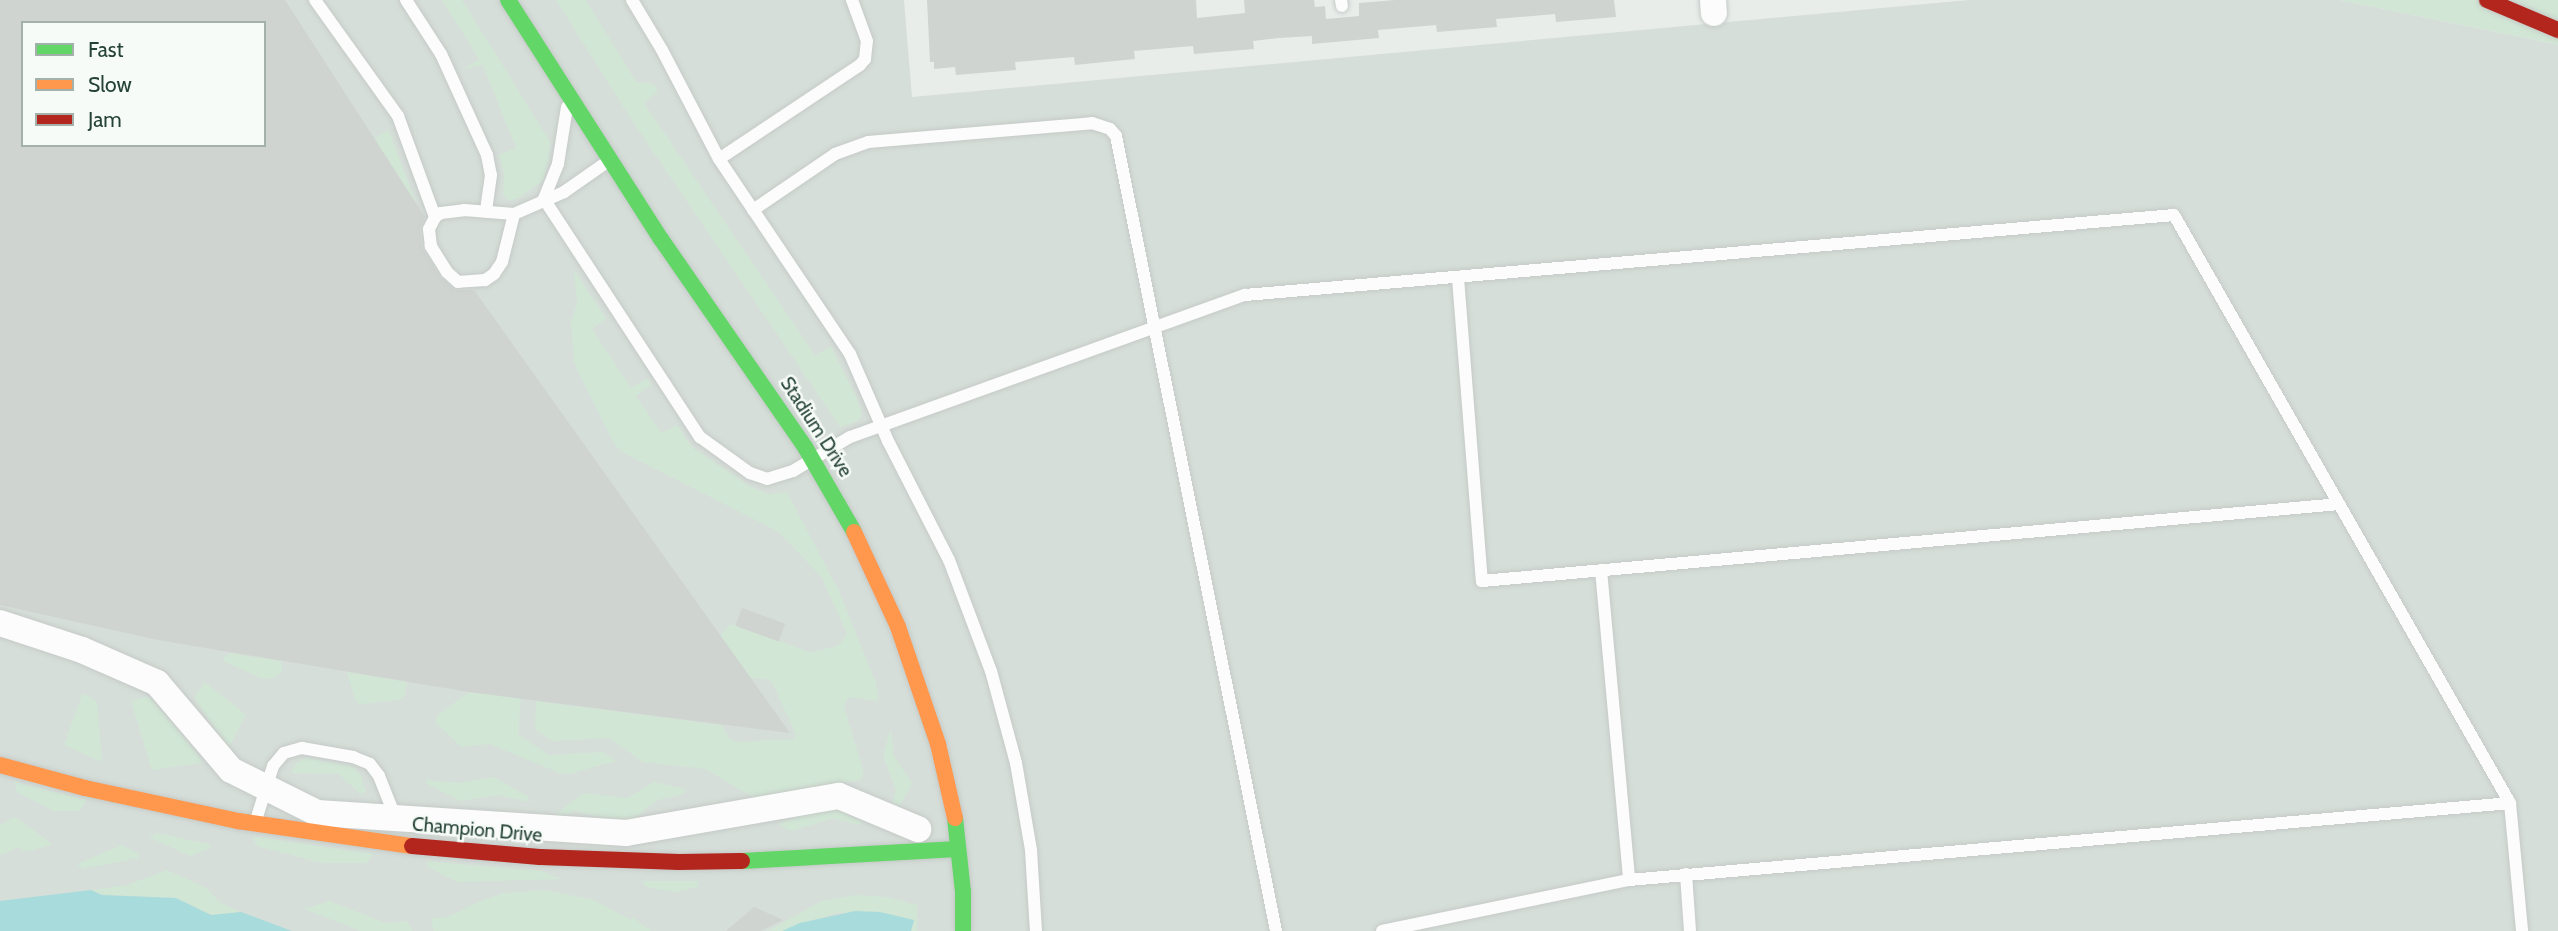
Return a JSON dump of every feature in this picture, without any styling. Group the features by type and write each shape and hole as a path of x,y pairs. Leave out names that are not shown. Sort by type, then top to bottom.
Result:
{"street":[{"name":"Stadium Drive","path":"508,0 610,160 813,459 865,551 903,639 941,756 958,849 963,931"},
{"path":"2487,0 2558,30"},
{"path":"0,623 82,650 157,683 231,770 317,813 626,833 839,796 918,829"},
{"name":"Champion Drive","path":"0,765 160,806 407,846 540,857 679,862 811,859 958,849"}],"lane":[{"path":"315,0 398,116 435,217"},
{"path":"406,0 441,54 487,155 491,175 486,212"},
{"path":"632,0 662,50 719,159 850,354 881,426 949,560 1000,698 1028,831 1035,931"},
{"path":"719,159 860,65 865,59 867,41 852,0"},
{"path":"544,199 558,164 569,96"},
{"path":"753,210 835,154 856,145 1092,123 1110,129 1120,145 1276,931"},
{"path":"514,214 502,262 495,274 474,283 458,282 438,261 431,246 429,229 435,217 456,210 514,214 581,182 610,160"},
{"path":"544,199 708,444 750,473 767,479 781,477 846,439 1214,304 1255,293 1458,278 2174,215 2510,803 2522,931"},
{"path":"1458,278 1482,581 2339,504"},
{"path":"1601,570 1629,880"},
{"path":"255,823 279,758 292,750 302,748 353,757 370,764 379,776 407,846"},
{"path":"1382,931 1629,880 2510,803"},
{"path":"1686,874 1690,931"}],"shaded area":[{"path":"0,0 904,0 912,97 1969,0 2340,0 2558,45 2558,931 0,931"}],"green space":[{"path":"442,0 462,0 551,143 544,180 517,199 508,200 503,195 504,173 499,155 516,148 483,65 464,69 479,59"},
{"path":"556,0 586,0 636,82 654,84 658,92 644,103 815,355 831,347 857,398 862,414 857,422 840,427 633,122"},
{"path":"2340,0 2558,0 2558,45 2555,44"},
{"path":"389,131 417,206 373,139"},
{"path":"574,270 606,318 592,329 631,388 647,379 651,385 636,396 661,433 677,425 693,448 751,487 768,494 787,492 840,593 876,683 879,701 848,697 844,707 864,773 861,780 758,800 705,769 643,762 609,738 553,741 535,730 536,701 721,725 730,739 737,742 794,739 796,735 772,682 750,678 720,636 730,624 810,652 838,646 847,634 821,576 777,531 624,453 615,445 574,363 571,322 577,304"},
{"path":"229,653 281,661 282,672 274,678 264,679 224,662 223,658"},
{"path":"347,672 407,682 404,697 399,700 360,704 355,700"},
{"path":"205,682 246,715 229,747 194,698"},
{"path":"469,692 521,698 518,734 549,755 603,752 616,761 565,775 489,744 461,747 435,722 438,715"},
{"path":"85,694 97,702 102,762 64,745 82,695"},
{"path":"150,698 170,721 200,758 201,763 152,770 132,705 132,701"},
{"path":"891,729 894,756 912,783 899,807 892,804 896,790 883,755"},
{"path":"306,758 352,767 360,774 366,792 360,794 339,774 292,773 296,763"},
{"path":"493,777 528,796 529,802 499,795 460,801 425,783 427,780 458,783"},
{"path":"14,782 87,800 80,811 54,811 17,792"},
{"path":"654,782 684,789 686,793 658,800 631,821 622,823 575,811 560,817 556,814 583,793 627,798"},
{"path":"831,806 864,823 858,825 833,818 792,831 778,824"},
{"path":"15,817 51,845 25,852 19,847 0,855 0,825"},
{"path":"157,833 208,844 211,848 190,856 149,837"},
{"path":"252,836 373,854 367,863 322,863 257,846"},
{"path":"122,845 138,854 138,858 83,869 77,864"},
{"path":"426,861 542,871 561,879 457,882 428,867"},
{"path":"167,870 207,888 219,902 241,912 212,915 176,898 102,895 91,890 127,885"},
{"path":"642,881 699,881 697,887 675,892 646,887"},
{"path":"545,890 594,900 631,920 633,917 651,931 434,931 431,919 450,916 504,893"},
{"path":"855,895 887,897 917,905 917,931 911,931 914,921 837,913 782,931 767,931 822,901"},
{"path":"329,901 386,923 408,921 412,931 361,931 304,909"}],"water":[{"path":"91,890 102,895 176,898 211,915 241,912 292,931 0,931 0,901"},
{"path":"855,911 880,912 914,920 911,931 782,931 800,923"}],"building":[{"path":"0,0 285,0 425,217 420,229 422,248 440,277 455,290 474,290 790,733 469,692 158,640 0,605"},
{"path":"927,0 1196,0 1197,18 1245,13 1244,0 1314,0 1315,7 1325,6 1326,19 1359,16 1359,3 1395,0 1614,0 1616,17 1556,22 1555,14 1496,19 1497,27 1437,32 1436,25 1378,30 1379,38 1312,44 1312,36 1279,38 1253,41 1254,49 1194,54 1193,46 1134,51 1135,59 1075,65 1074,57 1015,62 1016,70 956,75 955,67 934,69 934,62 930,62"},
{"path":"742,608 785,624 779,642 736,626"},
{"path":"754,907 783,920 761,931 726,931"}],"traffic: fast":[{"path":"508,0 661,239 805,447 854,532"},
{"path":"955,818 963,892 963,931"},
{"path":"742,861 958,849"}],"traffic: slow":[{"path":"854,532 898,627 938,744 955,818"},
{"path":"0,765 85,788 238,821 412,846"}],"traffic: jam":[{"path":"2487,0 2558,30"},
{"path":"412,846 540,857 679,862 742,861"}]}
